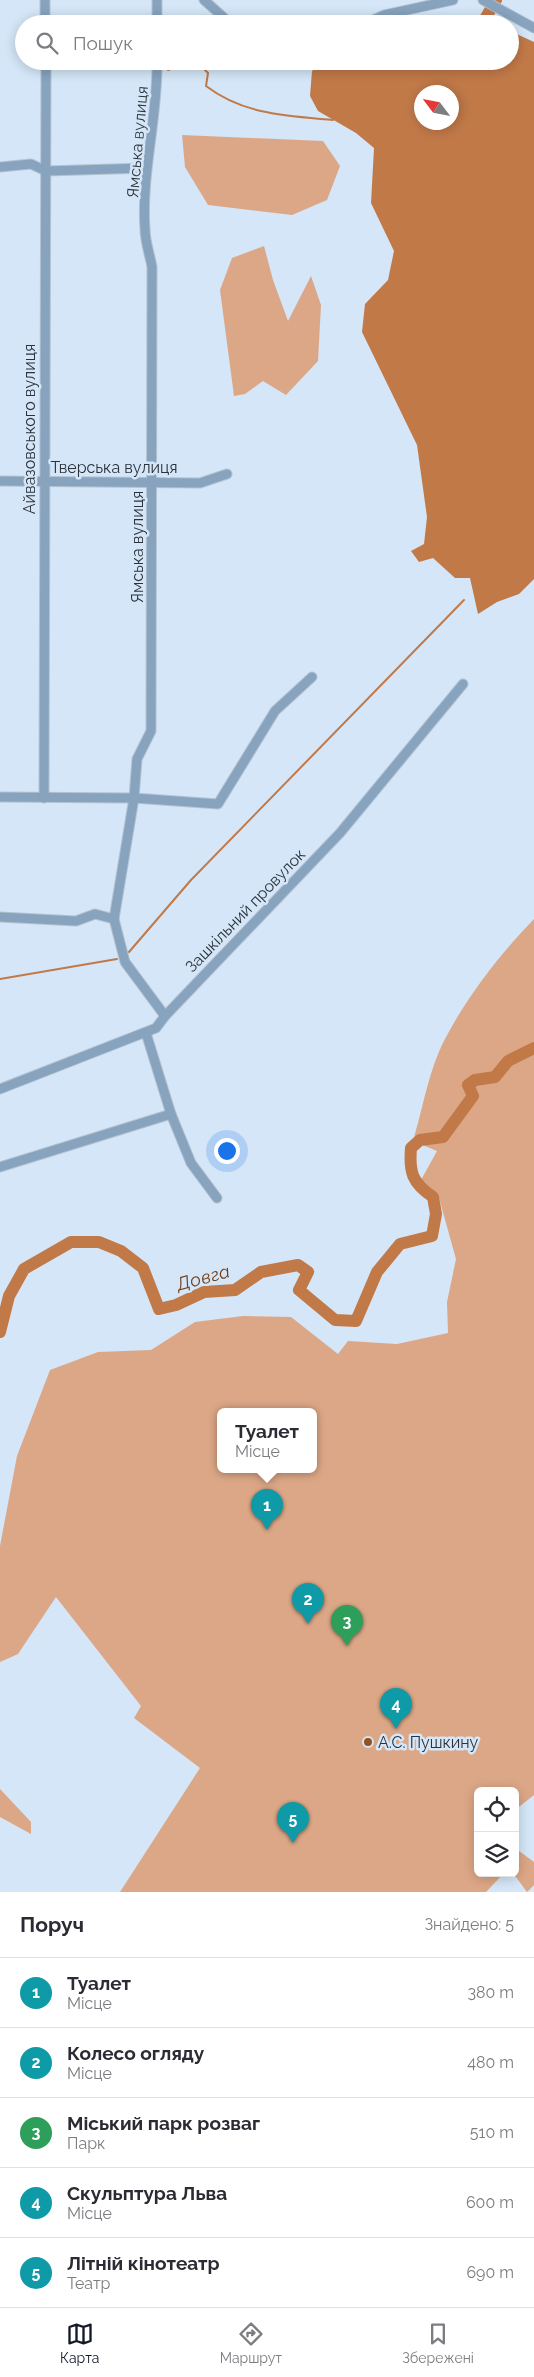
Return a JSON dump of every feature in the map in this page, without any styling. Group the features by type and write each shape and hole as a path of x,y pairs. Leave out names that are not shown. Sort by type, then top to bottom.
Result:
{"street":[{"path":"45,0 45,15"},
{"path":"156,0 157,15"},
{"path":"204,0 221,15"},
{"path":"384,15 453,0"},
{"path":"483,0 509,15"},
{"path":"519,20 534,28"},
{"name":"Айвазовського вулиця","path":"44,798 43,481 46,70"},
{"name":"Ямська вулиця","path":"157,70 157,96 146,168 145,230 152,267 150,731 137,759 134,798 114,919 125,962 165,1016"},
{"path":"0,167 31,164 46,170 146,168"},
{"name":"Тверська вулиця","path":"0,481 200,482 227,474"},
{"path":"0,797 134,798 218,804 275,711 312,677"},
{"name":"Зашкільний провулок","path":"0,1089 156,1028 165,1016 340,833 463,684"},
{"path":"0,917 76,921 95,914 114,919"},
{"path":"146,1033 171,1114 191,1163 217,1198"},
{"path":"0,1166 171,1114"}],"shaded area":[{"path":"519,35 534,42 534,579 519,594 497,602 478,614 470,578 455,578 433,558 419,562 411,551 424,544 427,517 417,445 362,332 365,304 388,280 394,251 371,203 374,148 356,133 318,111 310,96 313,70 519,70"},
{"path":"182,135 323,141 340,166 327,200 292,215 208,205 185,167"},
{"path":"264,246 273,280 288,321 311,276 321,305 318,361 286,395 263,381 245,394 234,396 220,290 232,258"},
{"path":"534,919 534,1795 519,1807 519,1787 474,1787 474,1877 500,1877 486,1892 120,1892 200,1768 134,1718 141,1706 56,1597 18,1654 0,1662 0,1546 17,1456 50,1370 98,1352 151,1350 195,1322 243,1316 291,1317 338,1354 348,1341 397,1344 448,1333 447,1302 456,1259 439,1198 421,1180 437,1151 413,1141 430,1076 439,1051 474,991 521,932"},
{"path":"0,1789 31,1822 31,1834 0,1817"},
{"path":"519,1851 534,1862 534,1885 527,1892 516,1877 519,1877"}],"waterway":[{"name":"Довга","path":"487,15 496,0"},
{"path":"205,70 208,73 206,86 236,103 283,115 333,120"},
{"path":"129,952 191,880 464,600"},
{"path":"0,979 117,959"},
{"name":"Довга","path":"0,1332 9,1296 24,1269 71,1242 99,1242 121,1251 143,1268 159,1309 176,1305 204,1292 235,1290 261,1272 298,1265 308,1272 299,1290 335,1320 356,1321 377,1272 400,1244 432,1236 436,1214 433,1197 420,1187 413,1176 411,1148 420,1140 443,1137 473,1096 468,1085 475,1080 495,1077 508,1061 534,1048"}],"place":[{"name":"Туалет","path":"267,1530"},
{"name":"Колесо огляду","path":"308,1624"},
{"name":"Міський парк розваг","path":"347,1646"},
{"name":"Скульптура Льва","path":"396,1729"},
{"name":"А.С. Пушкину","path":"368,1742"},
{"name":"Літній кінотеатр","path":"293,1843"}]}
